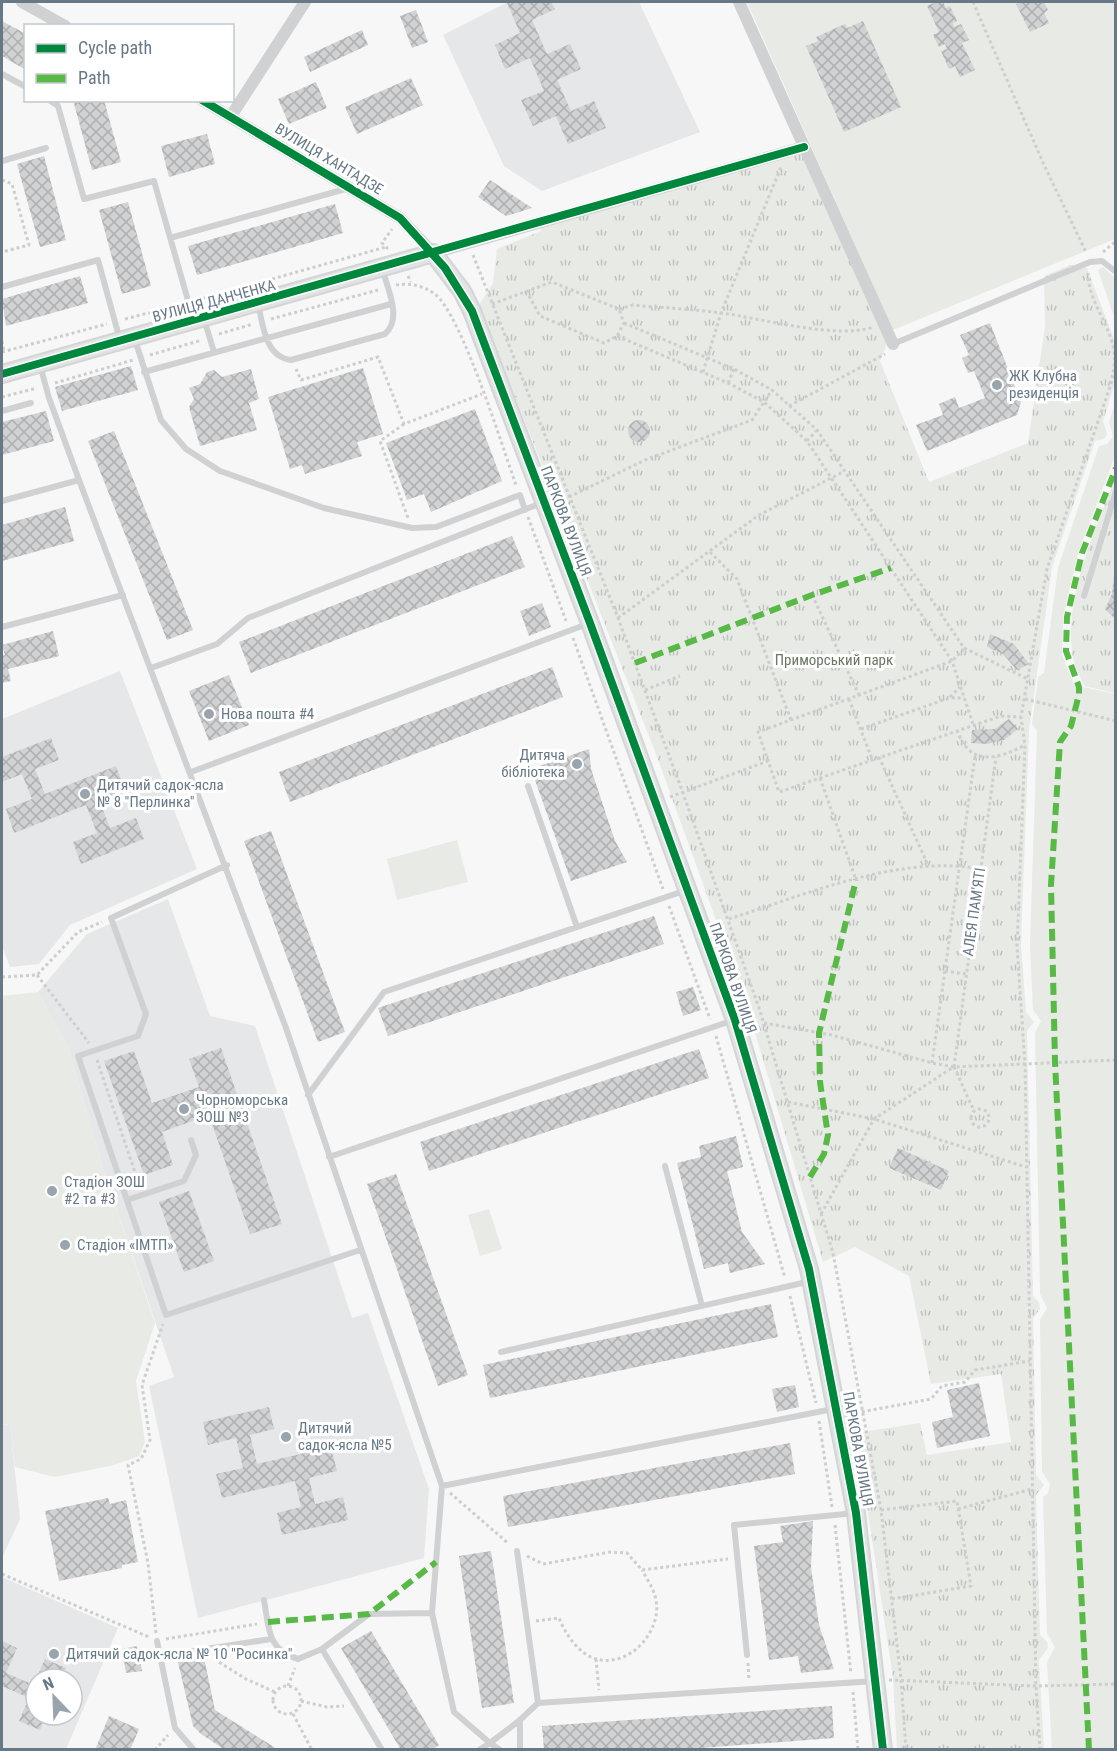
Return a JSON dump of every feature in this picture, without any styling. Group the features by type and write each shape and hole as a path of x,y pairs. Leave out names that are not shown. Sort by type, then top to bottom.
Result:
{"street":[{"path":"21,2 61,24"},
{"path":"231,116 305,2"},
{"path":"740,2 893,344"},
{"name":"ВУЛИЦЯ ХАНТАДЗЕ","path":"206,102 400,218 433,253"},
{"path":"433,253 804,147"},
{"name":"ВУЛИЦЯ ДАНЧЕНКА","path":"2,374 433,253"},
{"name":"ПАРКОВА ВУЛИЦЯ","path":"433,253 462,291 472,311 590,623 735,1020 812,1281 856,1513 883,1749"}],"lane":[{"path":"2,74 24,86"},
{"path":"52,102 58,106 84,199 154,181 170,238 199,320 214,352"},
{"path":"2,161 46,148"},
{"path":"170,238 351,188"},
{"path":"2,287 98,260 127,339 144,372 161,420 177,440 208,465 304,501 411,528 436,527 520,495 525,510"},
{"path":"893,344 1090,262 1102,261 1116,272"},
{"path":"257,304 267,338 276,355 291,360 384,334 393,322 382,268"},
{"path":"144,372 391,304"},
{"path":"40,364 49,398 79,480 227,865 442,1486 432,1613 454,1712 500,1749"},
{"path":"2,411 31,403"},
{"path":"2,501 79,480"},
{"path":"1084,596 1116,491"},
{"path":"151,668 217,644 249,618 545,502"},
{"path":"2,627 123,595"},
{"path":"191,772 590,623"},
{"path":"528,786 577,927"},
{"path":"227,865 111,918 146,1014 138,1036 78,1056 166,1315 360,1250"},
{"path":"308,1095 384,992 687,890"},
{"path":"329,1157 735,1020"},
{"path":"127,1200 184,1181 196,1155 191,1140"},
{"path":"665,1166 702,1306"},
{"path":"501,1352 812,1281"},
{"path":"442,1486 837,1408"},
{"path":"747,1655 734,1525 856,1513"},
{"path":"517,1551 538,1703"},
{"path":"264,1600 271,1639 278,1650 298,1659 322,1648 369,1614 432,1613"},
{"path":"193,1651 271,1639"},
{"path":"157,1641 176,1728 194,1749"},
{"path":"322,1648 382,1749"},
{"path":"479,1749 520,1720 538,1703 875,1681"},
{"path":"520,1720 520,1749"}],"path":[{"path":"973,2 1044,165 1090,262 1089,282 1114,349 1111,384 1047,569 1030,680 1021,717 1025,745 1017,947 1025,1063 1036,1686 1040,1749"},
{"path":"703,372 721,313 787,151"},
{"path":"2,180 12,184 29,245 2,252"},
{"path":"484,307 552,282 619,309 633,305 721,313 824,328 862,330 884,323"},
{"path":"527,292 540,316 604,343 617,336 624,323"},
{"path":"492,304 618,618 683,793 764,1023 821,1214 843,1300 881,1510 901,1679 906,1749"},
{"path":"619,309 624,323 734,369 772,390 817,430 843,472 964,648 1030,680"},
{"path":"617,336 728,383 764,402 807,441 952,661 973,724"},
{"path":"2,341 4,351"},
{"path":"789,406 886,354 893,344"},
{"path":"291,360 302,380 378,357 404,424"},
{"path":"728,383 734,369"},
{"path":"569,497 645,460 752,420 772,390"},
{"path":"411,528 380,441 404,424 482,394"},
{"path":"807,441 817,430"},
{"path":"618,618 759,514 843,472"},
{"path":"525,510 713,1027 788,1287 818,1412 834,1515 858,1749"},
{"path":"709,551 737,579 791,720"},
{"path":"812,595 859,695"},
{"path":"964,648 952,661 758,732 779,792 973,724 1001,716 1021,717"},
{"path":"645,690 680,676"},
{"path":"949,698 961,687"},
{"path":"861,729 949,698 964,698"},
{"path":"849,699 872,759"},
{"path":"1025,699 1116,721"},
{"path":"957,730 962,744 975,756 996,757 1025,745"},
{"path":"879,757 928,866"},
{"path":"634,810 768,761"},
{"path":"820,778 856,880"},
{"path":"728,920 856,880 928,866 960,866 980,869"},
{"path":"2,977 37,975 78,932 111,918"},
{"path":"945,971 966,974"},
{"path":"764,1023 832,1035 954,1067 1116,1060"},
{"path":"954,1067 974,1111"},
{"path":"821,1214 874,1119 954,1067"},
{"path":"788,1102 874,1119 1027,1167"},
{"path":"974,1111 985,1111 988,1116 986,1124 978,1126 973,1124 971,1116 974,1111"},
{"path":"157,1641 148,1563 128,1465 141,1459 150,1440 142,1385 166,1315"},
{"path":"862,1412 931,1399 942,1386 965,1382 975,1370 1030,1361"},
{"path":"442,1486 517,1551 543,1564 610,1552 627,1553 642,1570 656,1600 651,1633 636,1650 621,1657 596,1659 581,1649 566,1634 559,1618 527,1623"},
{"path":"958,1509 1032,1489"},
{"path":"881,1510 957,1501 971,1586 892,1599"},
{"path":"642,1570 737,1557"},
{"path":"2,1574 157,1641 268,1622"},
{"path":"203,1650 246,1679 275,1692 288,1686 298,1659"},
{"path":"160,1657 193,1651"},
{"path":"747,1655 750,1689"},
{"path":"596,1659 600,1699"},
{"path":"875,1681 901,1679 1036,1686 1116,1684"},
{"path":"275,1692 274,1706 285,1715 293,1713 299,1708 300,1694 288,1686"},
{"path":"301,1701 327,1707 355,1704"},
{"path":"293,1713 312,1749"},
{"path":"155,1749 176,1728"}],"shaded area":[{"path":"508,2 639,2 700,132 542,191 504,166 443,35"},
{"name":"Дитячий садок-ясла № 8 \"Перлинка\"","path":"120,671 197,869 70,925 39,964 10,967 2,946 2,719"},
{"path":"168,899 210,1016 255,1026 352,1318 368,1313 429,1489 424,1558 198,1618 149,1386 174,1377 103,1168 69,1050 38,992 87,934"},
{"path":"10,1424 20,1519 2,1558 2,1425"},
{"name":"Дитячий садок-ясла № 10 \"Росинка\"","path":"2,1577 118,1628 84,1707 84,1667 24,1667 24,1727 75,1727 66,1749 2,1749"}],"green space":[{"path":"747,2 1115,2 1115,239 893,330"},
{"name":"Приморський парк","path":"802,152 887,344 880,361 929,482 1028,443 1045,326 1044,276 1070,265 1087,268 1115,342 1115,383 1103,421 1107,434 1104,439 1095,441 1052,567 1029,730 1021,945 1026,1012 1034,1022 1027,1031 1033,1296 1039,1303 1040,1309 1033,1318 1036,1475 1044,1485 1036,1495 1040,1635 1047,1642 1048,1648 1039,1660 1044,1749 897,1749 893,1678 856,1433 920,1423 927,1455 1011,1442 1001,1374 931,1384 909,1276 855,1247 823,1262 747,1006 656,754 479,305 493,283 497,249 541,231 539,224"},
{"path":"1103,267 1115,278 1115,320 1098,270"},
{"path":"1115,403 1115,456 1078,553 1063,617 1062,655 1074,685 1115,694 1116,1749 1052,1750 1047,1662 1055,1647 1047,1633 1043,1497 1048,1493 1050,1484 1042,1472 1040,1320 1047,1308 1040,1294 1035,1033 1041,1021 1033,1010 1030,944 1037,731 1032,724 1038,677 1044,673 1058,568 1099,446 1107,444 1113,436 1109,422"},
{"path":"1115,479 1115,693 1084,686 1075,665 1071,630 1073,608 1083,563"},
{"path":"457,840 468,882 397,900 387,859"},
{"name":"Стадіон «ІМТП»","path":"38,992 69,1050 103,1168 155,1323 136,1381 145,1442 139,1456 114,1465 55,1477 15,1467 10,1424 2,1425 2,996"},
{"path":"489,1209 502,1249 480,1256 468,1215"}],"building":[{"path":"551,2 555,9 532,20 547,54 570,44 581,69 557,80 571,111 594,101 606,128 568,144 556,116 533,126 521,100 544,91 530,58 505,69 495,45 520,33 507,3"},
{"path":"943,2 946,8 950,6 957,21 953,23 954,27 961,24 969,40 962,43 975,70 960,77 955,66 949,69 941,51 947,49 945,44 939,47 933,35 939,32 927,6"},
{"path":"1044,2 1048,10 1044,13 1049,23 1030,32 1016,4"},
{"path":"416,10 428,42 412,48 400,16"},
{"path":"2,21 24,33 24,69 2,56"},
{"path":"863,21 901,107 844,132 806,46 818,41 816,37 845,24 847,28"},
{"path":"362,30 368,45 310,72 304,57"},
{"path":"411,78 423,105 357,134 345,107"},
{"path":"316,82 327,108 289,124 278,99"},
{"path":"74,102 105,102 121,162 92,170"},
{"path":"207,134 215,164 169,177 161,146"},
{"path":"44,156 66,240 40,247 17,164"},
{"path":"490,180 532,208 506,216 478,197"},
{"path":"128,202 151,286 122,294 99,210"},
{"path":"335,204 343,233 197,275 188,246"},
{"path":"80,276 88,303 6,326 2,299"},
{"name":"ЖК Клубна резиденція","path":"990,323 1021,402 1017,415 927,451 916,425 943,415 939,404 955,397 959,408 985,398 974,371 968,373 962,358 969,355 960,335"},
{"path":"131,366 138,390 62,411 55,387"},
{"path":"363,368 383,434 357,442 362,456 305,474 302,465 290,469 268,397"},
{"path":"251,369 259,399 249,403 257,430 200,446 189,407 194,399 189,388 200,384 207,372 214,370 222,377"},
{"path":"475,409 502,481 431,512 424,494 407,500 386,443"},
{"path":"46,411 54,441 2,455 2,422"},
{"path":"639,420 647,423 650,431 647,439 639,442 631,439 628,431 631,423"},
{"path":"114,431 193,630 167,640 88,441"},
{"path":"65,507 74,541 2,561 2,525"},
{"path":"512,536 525,567 251,673 239,642"},
{"path":"1115,567 1116,620 1105,609 1112,594"},
{"path":"542,603 551,627 529,636 520,611"},
{"path":"53,631 59,656 8,669 11,681 2,683 2,656 5,655 2,645"},
{"path":"990,634 1014,644 1029,664 1017,670 1003,654 987,647"},
{"path":"552,667 563,697 290,802 279,772"},
{"path":"229,675 249,725 209,741 189,691"},
{"path":"1009,719 1018,729 1004,740 987,744 971,743 972,730 995,729"},
{"path":"51,738 59,760 35,769 45,794 116,766 125,790 99,800 110,828 136,818 144,839 81,864 73,842 97,833 86,805 14,833 6,809 32,799 22,774 2,782 2,757"},
{"path":"589,749 591,769 615,841 627,862 571,881 531,769"},
{"path":"271,831 345,1032 318,1042 244,841"},
{"path":"654,916 664,944 388,1036 378,1008"},
{"path":"693,987 701,1010 683,1016 676,992"},
{"path":"221,1048 282,1224 250,1234 209,1115 162,1132 173,1165 144,1175 104,1061 134,1051 152,1103 199,1087 189,1059"},
{"path":"699,1049 709,1078 429,1171 420,1142"},
{"path":"736,1136 743,1167 727,1171 742,1232 765,1264 730,1273 728,1263 704,1269 677,1163 701,1157 699,1146"},
{"path":"898,1148 949,1171 941,1190 889,1168"},
{"path":"396,1174 468,1375 438,1386 367,1184"},
{"path":"189,1191 214,1261 184,1272 159,1202"},
{"path":"771,1304 778,1337 490,1398 483,1365"},
{"path":"979,1383 990,1436 937,1448 932,1422 953,1417 947,1390"},
{"path":"795,1385 799,1407 777,1412 772,1389"},
{"path":"269,1407 274,1429 250,1435 257,1464 331,1447 337,1471 309,1478 315,1504 343,1497 348,1520 282,1535 277,1513 301,1507 295,1481 222,1498 216,1474 243,1468 236,1438 208,1445 203,1422"},
{"path":"790,1443 795,1474 508,1527 503,1496"},
{"path":"108,1498 110,1504 126,1500 138,1562 122,1565 122,1568 59,1581 45,1511"},
{"path":"813,1521 811,1567 819,1625 834,1669 801,1673 798,1656 769,1660 754,1546 783,1542 780,1526"},
{"path":"491,1551 514,1703 482,1708 459,1556"},
{"path":"371,1631 439,1745 431,1750 401,1750 341,1648"},
{"path":"2,1641 17,1648 6,1673 24,1681 24,1696 2,1686"},
{"path":"137,1646 142,1671 126,1673 122,1649"},
{"path":"203,1653 215,1710 279,1750 225,1750 193,1726 177,1658"},
{"path":"45,1659 64,1667 41,1667"},
{"path":"832,1706 834,1738 674,1750 544,1750 542,1726"},
{"path":"24,1710 24,1723 19,1721"},
{"path":"109,1716 139,1729 130,1750 95,1750"}],"marked path":[{"path":"1089,1750 1055,1062 1051,885 1060,742 1071,726 1079,694 1079,687 1066,651 1067,617 1082,553 1116,468"},
{"path":"635,663 812,595 891,568"},
{"path":"810,1177 824,1154 828,1135 820,1082 819,1033 856,880"},
{"path":"268,1622 369,1614 436,1562"}],"cycle path":[{"path":"205,102 400,218 445,268 472,311 590,623 735,1020 809,1269 856,1513 883,1750"},
{"path":"2,374 804,147"}],"place":[{"name":"ЖК Клубна резиденція","path":"997,385"},
{"name":"Нова пошта #4","path":"209,714"},
{"name":"Дитяча бібліотека","path":"577,764"},
{"name":"Дитячий садок-ясла № 8 \"Перлинка\"","path":"85,794"},
{"name":"Чорноморська ЗОШ №3","path":"184,1109"},
{"name":"Стадіон ЗОШ #2 та #3","path":"52,1191"},
{"name":"Стадіон «ІМТП»","path":"65,1245"},
{"name":"Дитячий садок-ясла №5","path":"286,1437"},
{"name":"Дитячий садок-ясла № 10 \"Росинка\"","path":"54,1654"}]}
